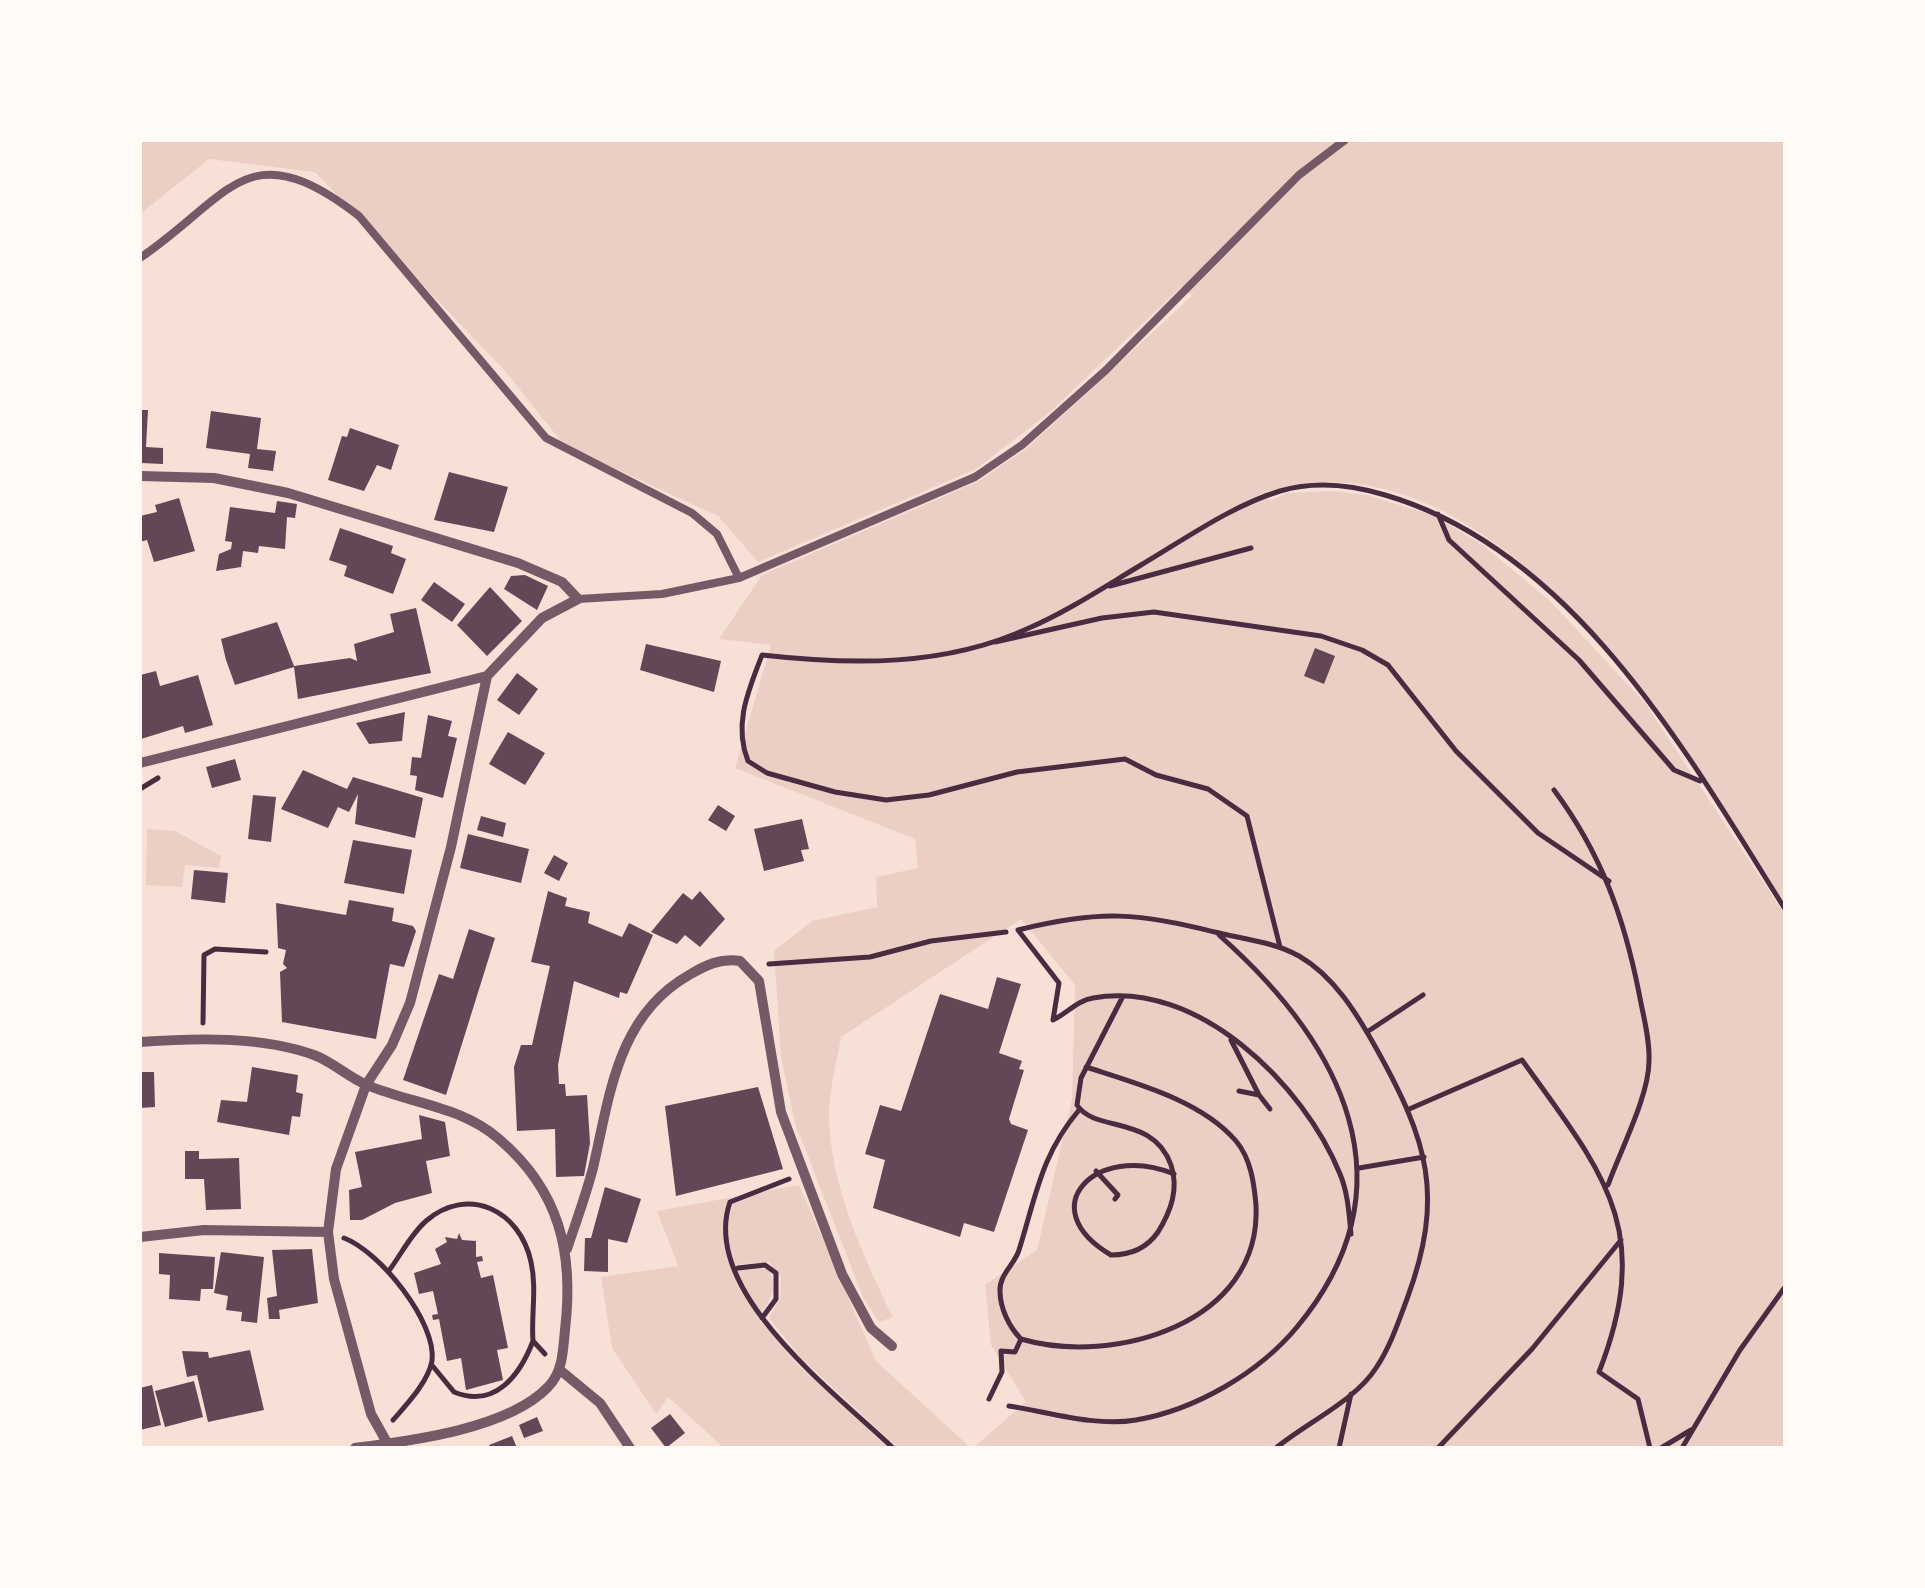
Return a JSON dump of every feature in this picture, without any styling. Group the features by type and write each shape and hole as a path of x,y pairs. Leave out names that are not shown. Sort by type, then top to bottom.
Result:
{"street":[{"path":"140,476 234,480 319,501 548,574 578,598 542,618 487,676 451,847 410,1003 392,1046 366,1084 336,1169 328,1232 342,1323 371,1414 390,1446"},
{"path":"140,764 487,676"},
{"path":"567,1250 592,1171 615,1069 637,1022 674,985 704,966 732,960 751,968 761,989 781,1112 853,1300 871,1328 892,1346"},
{"path":"140,1042 204,1040 273,1046 316,1056 366,1084 459,1114 498,1138 550,1196 567,1250 568,1307 560,1370 548,1387 508,1412 440,1434 390,1446 354,1448"},
{"path":"140,1237 204,1230 328,1232"},
{"path":"560,1370 600,1403 630,1448"}],"lane":[{"path":"578,598 662,594 739,578 942,493 1000,461 1106,370 1299,175 1344,140"},
{"path":"140,258 249,176 293,177 321,187 358,216 546,438 692,513 717,534 739,578"}],"path":[{"path":"1280,947 1246,816 1208,789 1156,775 1132,760 1110,758 1016,772 929,795 886,800 835,792 756,767 744,753 742,714 762,655 863,662 938,655 987,642 1026,630 1211,524 1281,491 1336,486 1370,491 1438,514 1518,568 1577,620 1648,703 1785,909"},
{"path":"1438,514 1449,540 1579,660 1674,770 1703,782"},
{"path":"1102,588 1251,548"},
{"path":"987,642 1013,641 1102,618 1154,612 1321,636 1362,650 1388,665 1456,750 1538,833 1609,881"},
{"path":"1554,790 1578,822 1609,881 1626,930 1650,1064 1608,1185"},
{"path":"1276,1448 1374,1372 1394,1335 1418,1270 1430,1204 1424,1157 1408,1110 1367,1032 1317,968 1280,947 1166,918 1117,915 1018,930 1059,984 1051,1019 1092,998 1122,998 1167,1003 1230,1037 1281,1084 1320,1133 1342,1177 1351,1234"},
{"path":"751,968 782,961 870,957 946,938 1006,932"},
{"path":"1008,1406 1098,1420 1134,1420 1210,1394 1284,1344 1320,1298 1351,1234 1359,1168 1347,1105 1302,1025 1261,973 1217,933"},
{"path":"204,1040 204,956 214,949 266,952"},
{"path":"1367,1032 1423,995"},
{"path":"1086,1067 1187,1106 1236,1142 1251,1172 1254,1233 1242,1266 1211,1306 1168,1330 1095,1349 1021,1339 1008,1324 1000,1286 1020,1247 1033,1191 1058,1138 1079,1110 1078,1088 1086,1067 1122,998"},
{"path":"1230,1037 1270,1109"},
{"path":"1408,1110 1522,1060 1608,1185 1624,1266 1616,1328 1599,1372 1638,1399 1650,1448"},
{"path":"1239,1091 1260,1096"},
{"path":"1079,1110 1154,1139 1166,1152 1174,1174 1174,1197 1153,1238 1139,1250 1112,1255 1093,1244 1077,1210 1079,1190 1096,1171 1121,1165 1174,1174"},
{"path":"1359,1168 1424,1157"},
{"path":"1096,1171 1118,1194 1115,1199"},
{"path":"804,1175 730,1202 726,1230 736,1268 762,1318 799,1362 892,1448"},
{"path":"350,1240 388,1272 424,1326 431,1364 454,1392 481,1396 514,1380 533,1340 531,1260 519,1230 496,1210 470,1202 442,1209 416,1231 388,1272"},
{"path":"1438,1448 1532,1349 1621,1240"},
{"path":"736,1268 752,1264 771,1267 776,1273 776,1299 762,1318"},
{"path":"1682,1448 1740,1350 1785,1287"},
{"path":"989,1399 1002,1372 1001,1351 1018,1350 1021,1339"},
{"path":"533,1340 560,1370"},
{"path":"395,1417 431,1364"},
{"path":"1339,1448 1352,1392"},
{"path":"1662,1448 1678,1434 1694,1429"}],"shaded area":[{"path":"140,140 1785,140 1785,904 1695,763 1638,685 1574,612 1504,550 1429,504 1349,483 1266,492 1270,501 1287,493 1333,491 1367,495 1435,516 1484,546 1550,601 1645,703 1785,915 1785,1448 973,1448 1026,1402 991,1345 985,1285 1037,1250 1072,1099 1075,985 1021,919 841,1037 829,1105 835,1167 860,1245 893,1317 879,1322 863,1297 795,1123 781,1057 774,951 812,921 877,907 876,877 918,868 915,839 735,768 771,645 719,639 762,575 977,482 1026,449 1192,296 1182,286 1050,412 976,469 758,562 718,516 564,445 506,372 315,172 209,159 140,214"},
{"path":"147,829 175,831 221,856 219,868 185,865 182,887 146,885"},
{"path":"799,1185 876,1361 971,1448 898,1448 802,1359 769,1318 780,1299 781,1277 769,1262 732,1265 734,1271 752,1266 769,1270 773,1289 758,1318 799,1366 889,1448 724,1448 668,1397 656,1414 612,1348 601,1277 678,1266 657,1211"}],"building":[{"path":"140,410 148,410 146,447 163,448 163,464 141,463"},
{"path":"211,411 261,418 257,449 276,451 273,471 248,468 250,454 206,448"},
{"path":"350,428 399,445 391,470 377,465 364,491 328,480 342,436 347,437"},
{"path":"449,472 508,487 494,532 434,520"},
{"path":"179,498 195,551 154,562 147,540 140,542 140,516 157,512 155,505"},
{"path":"277,501 297,504 295,518 287,517 285,549 259,546 258,553 243,551 241,567 216,571 219,554 231,549 232,542 225,541 230,507 275,513"},
{"path":"340,528 393,546 391,553 406,559 393,594 344,576 347,566 329,560"},
{"path":"525,575 548,586 537,610 504,589 511,576"},
{"path":"434,582 465,604 452,622 421,600"},
{"path":"490,587 522,621 487,656 457,625"},
{"path":"416,608 431,673 298,699 294,667 235,685 221,639 277,622 294,666 350,658 357,661 354,644 394,632 390,614"},
{"path":"646,644 721,661 714,692 640,670"},
{"path":"1315,648 1335,656 1324,684 1304,676"},
{"path":"156,671 160,686 198,675 213,725 185,733 183,726 141,739 140,675"},
{"path":"517,673 538,689 519,715 497,700"},
{"path":"405,712 402,741 369,744 356,723"},
{"path":"428,715 452,721 448,736 457,738 443,798 415,790 417,776 410,775 412,757 421,758"},
{"path":"508,732 545,753 525,785 489,764"},
{"path":"235,759 241,780 212,788 206,767"},
{"path":"303,770 347,789 353,777 423,798 415,838 355,824 358,794 349,812 338,807 328,828 281,809"},
{"path":"253,795 276,797 271,842 248,839"},
{"path":"718,805 735,816 726,831 708,820"},
{"path":"481,816 506,823 503,837 477,830"},
{"path":"802,819 809,849 801,850 804,861 764,871 754,829"},
{"path":"468,834 529,849 521,883 460,868"},
{"path":"353,840 412,850 404,894 344,883"},
{"path":"554,855 568,863 559,881 544,873"},
{"path":"194,870 228,873 225,903 191,899"},
{"path":"548,891 567,898 565,906 590,912 588,923 622,937 629,923 653,935 627,994 620,992 619,998 574,981 558,1065 559,1084 565,1084 566,1096 587,1095 590,1143 584,1176 556,1177 555,1129 517,1131 514,1067 521,1045 532,1045 550,966 531,962"},
{"path":"700,891 725,919 700,947 685,935 677,944 651,932 683,893 692,900"},
{"path":"349,900 394,908 392,921 413,926 416,931 404,967 390,964 376,1039 282,1022 280,972 287,968 283,964 286,950 278,948 276,903 346,915"},
{"path":"469,929 495,938 446,1095 403,1080 439,974 453,979"},
{"path":"997,977 1021,984 999,1053 1022,1061 1019,1069 1024,1070 1009,1119 1011,1124 1028,1130 994,1232 964,1223 960,1237 873,1208 885,1160 865,1154 880,1105 901,1111 940,994 988,1009"},
{"path":"252,1067 298,1075 296,1092 303,1094 300,1117 292,1116 289,1135 217,1122 221,1100 247,1102"},
{"path":"140,1072 154,1072 155,1107 140,1108"},
{"path":"758,1087 783,1169 676,1196 665,1106"},
{"path":"419,1115 445,1122 450,1156 426,1161 432,1193 395,1203 362,1220 350,1220 349,1190 362,1187 355,1152 422,1139"},
{"path":"185,1151 199,1151 199,1159 239,1158 241,1209 206,1210 204,1179 185,1179"},
{"path":"605,1187 641,1199 627,1243 608,1239 608,1272 584,1271 585,1238 591,1238"},
{"path":"459,1233 462,1240 476,1241 476,1257 482,1256 483,1261 477,1262 481,1278 493,1275 508,1348 497,1350 503,1380 466,1390 461,1358 447,1361 439,1319 433,1320 432,1315 438,1314 433,1291 419,1294 414,1273 441,1264 435,1249 447,1242 445,1237 457,1239"},
{"path":"312,1249 318,1303 279,1310 280,1319 269,1319 267,1298 277,1296 272,1250"},
{"path":"221,1252 264,1257 257,1323 241,1321 242,1312 226,1310 228,1296 214,1293"},
{"path":"159,1253 215,1257 213,1289 201,1289 200,1301 169,1299 170,1275 159,1274"},
{"path":"250,1350 264,1410 208,1422 197,1375 187,1377 182,1351 208,1352 209,1358"},
{"path":"194,1381 203,1417 165,1427 155,1391"},
{"path":"152,1385 161,1425 140,1430 140,1388"},
{"path":"670,1414 685,1433 666,1448 651,1428"},
{"path":"537,1417 543,1431 524,1438 519,1425"},
{"path":"512,1436 517,1448 490,1448 489,1445"}]}
